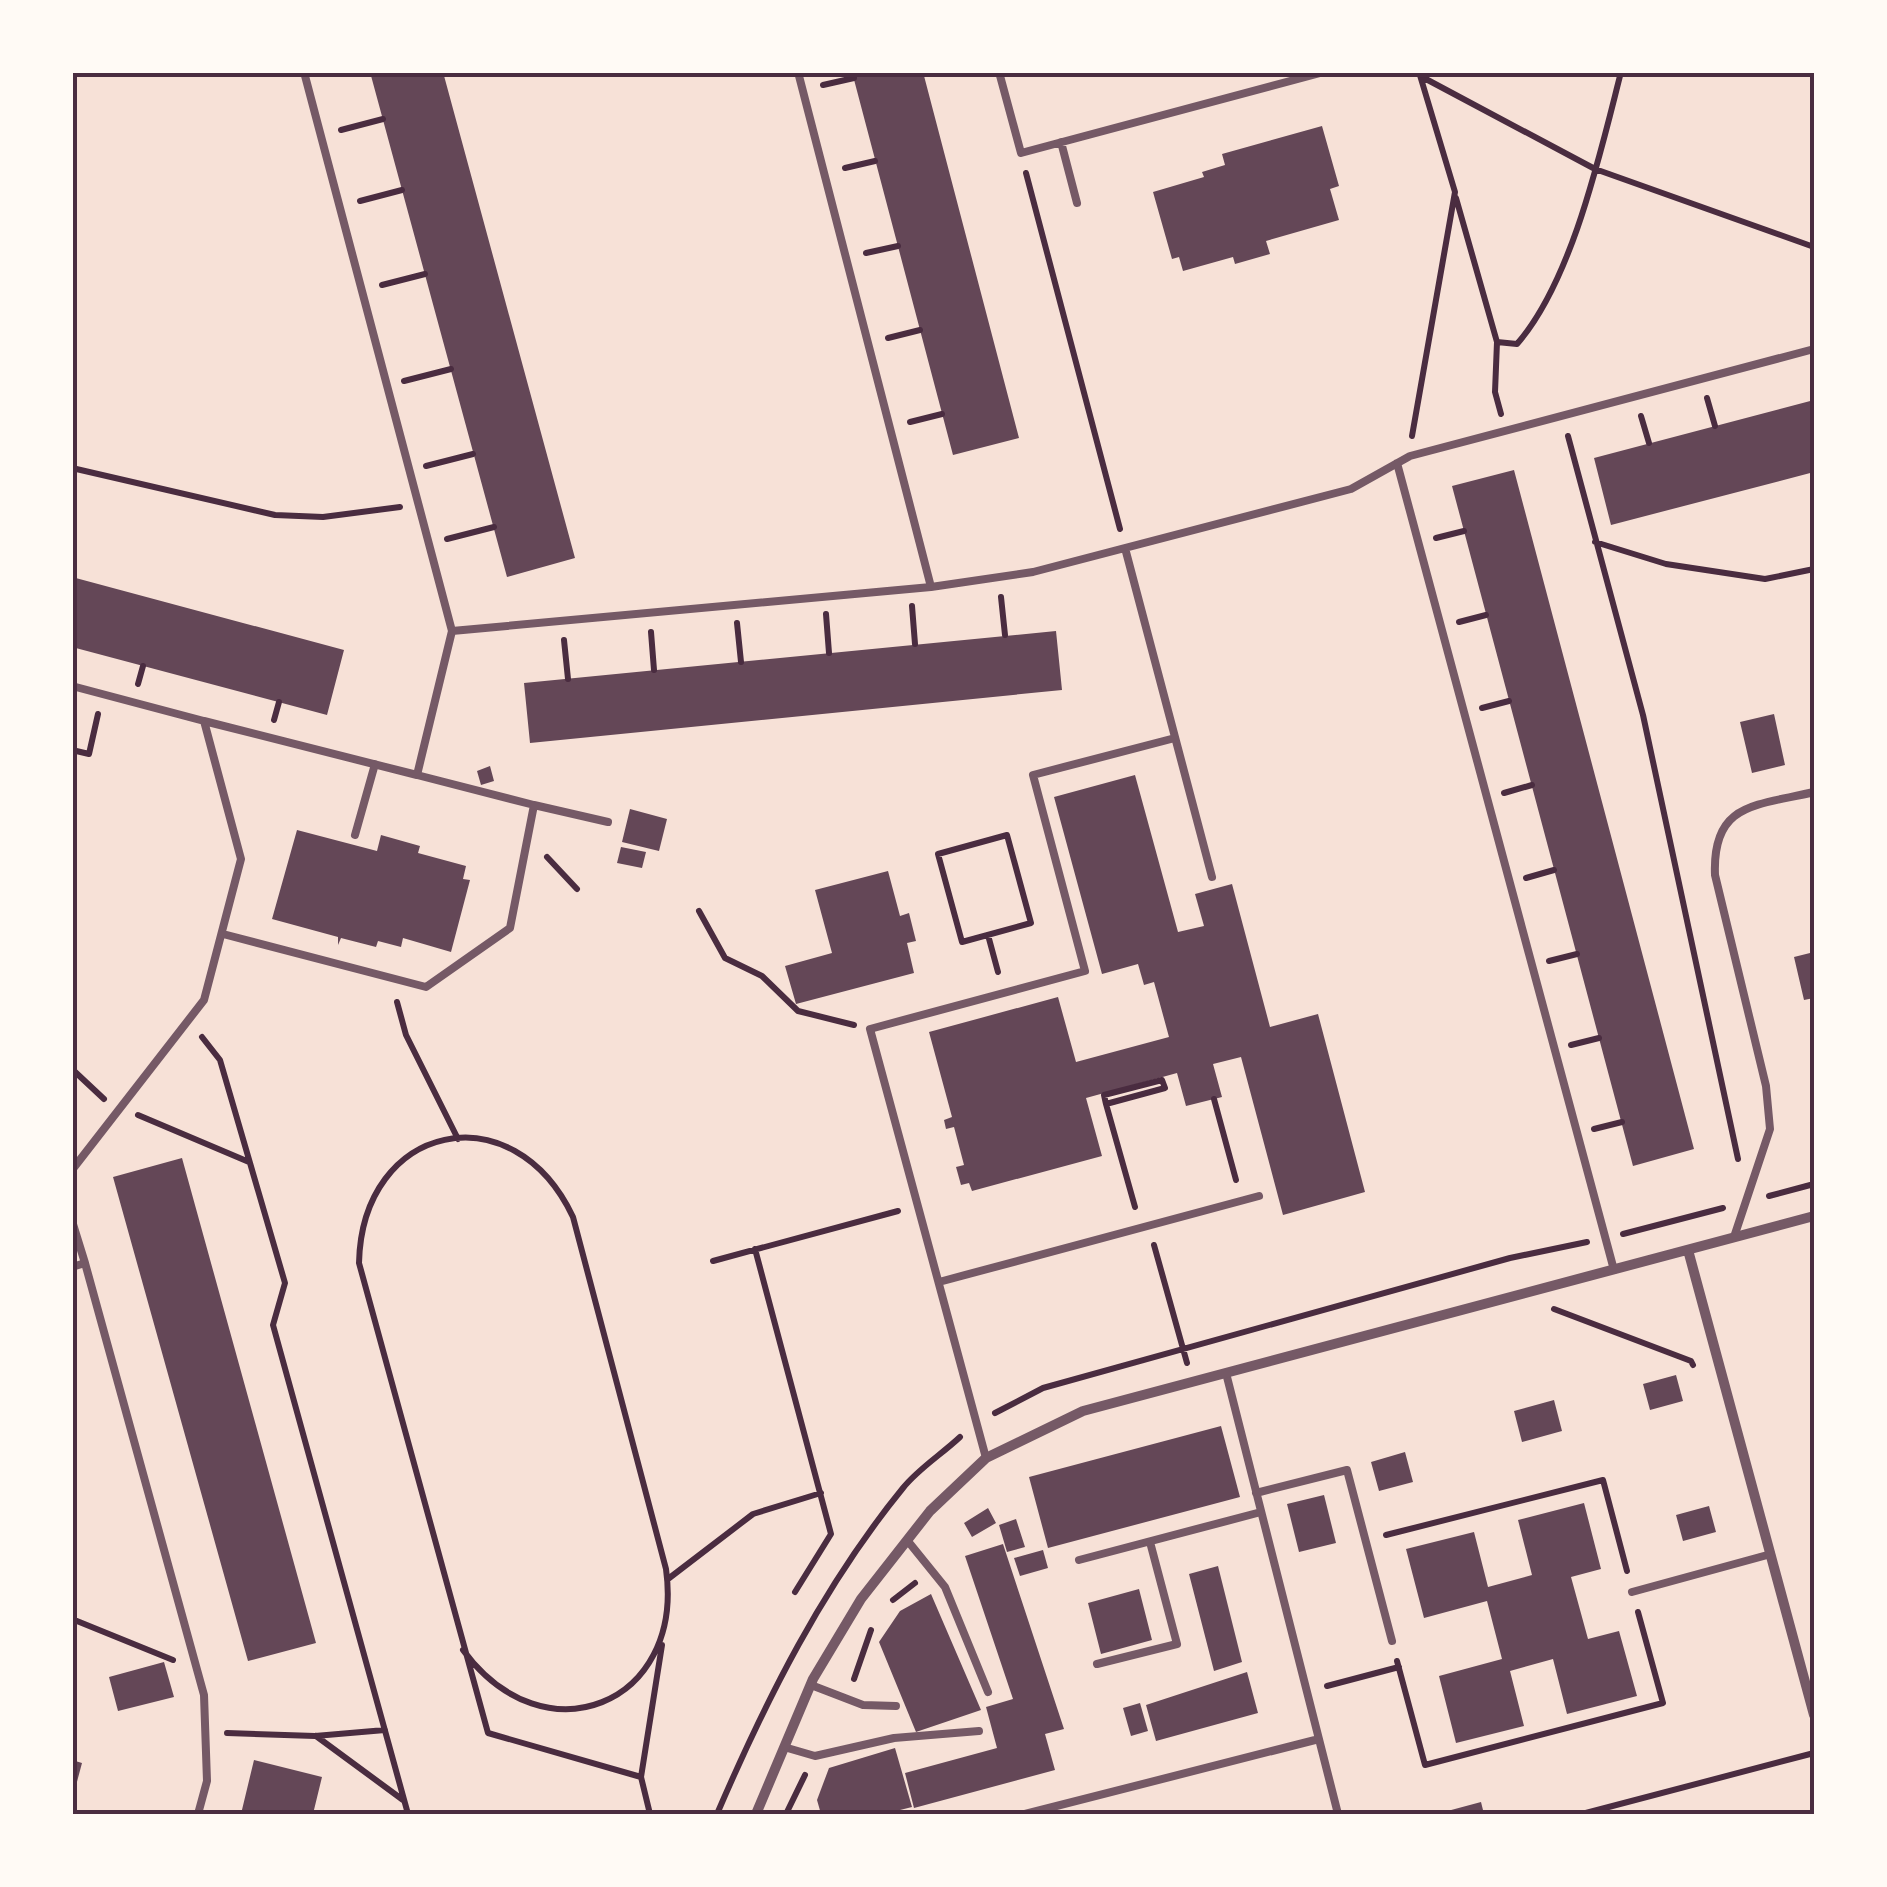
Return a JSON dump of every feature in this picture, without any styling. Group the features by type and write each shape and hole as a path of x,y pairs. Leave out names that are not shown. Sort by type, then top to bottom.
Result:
{"street":[{"path":"756,1814 811,1685 861,1598 930,1511 986,1458 1083,1412 1814,1216"},
{"path":"1688,1250 1814,1714"}],"lane":[{"path":"304,72 452,632 417,775"},
{"path":"798,72 931,587"},
{"path":"1000,72 1021,153 1324,72"},
{"path":"1060,142 1077,203"},
{"path":"452,632 931,587 1033,572 1351,489 1410,456 1814,349"},
{"path":"1397,463 1614,1270"},
{"path":"1125,548 1212,878"},
{"path":"72,686 608,822"},
{"path":"72,1170 204,1000 241,859 204,720"},
{"path":"986,1458 870,1029 1085,971 1033,775 1175,738"},
{"path":"355,835 375,764"},
{"path":"1734,1237 1770,1129 1766,1086 1715,875 1714,850 1720,829 1742,810 1814,792"},
{"path":"223,934 426,986 510,928 534,805"},
{"path":"938,1282 1259,1196"},
{"path":"72,1221 197,1670 206,1732 207,1780 198,1814"},
{"path":"72,1267 84,1263"},
{"path":"1226,1373 1338,1814"},
{"path":"1256,1493 1347,1470 1392,1641"},
{"path":"1079,1560 1261,1512"},
{"path":"907,1540 945,1587 988,1692"},
{"path":"1097,1664 1177,1644 1150,1542"},
{"path":"1632,1592 1771,1554"},
{"path":"811,1685 864,1705 896,1706"},
{"path":"784,1747 815,1756 894,1738 979,1732"},
{"path":"1024,1814 1319,1739"}],"path":[{"path":"1497,342 1518,344 1539,319 1595,169 1621,72"},
{"path":"1422,74 1595,169 1814,247"},
{"path":"1422,74 1497,342 1498,404"},
{"path":"823,85 854,78"},
{"path":"335,132 383,119"},
{"path":"1021,153 1118,522"},
{"path":"844,168 875,161"},
{"path":"354,202 402,190"},
{"path":"1410,456 1455,192"},
{"path":"866,253 898,246"},
{"path":"377,286 425,274"},
{"path":"888,338 920,330"},
{"path":"402,382 451,369"},
{"path":"1705,391 1715,426"},
{"path":"1639,408 1648,444"},
{"path":"910,422 942,414"},
{"path":"1562,416 1643,715 1747,1202"},
{"path":"425,466 474,454"},
{"path":"72,468 275,514 323,517 419,504"},
{"path":"446,540 494,527"},
{"path":"1433,539 1464,531"},
{"path":"1595,542 1666,564 1765,579 1814,568"},
{"path":"910,589 916,644"},
{"path":"824,597 829,653"},
{"path":"735,605 741,662"},
{"path":"649,613 654,670"},
{"path":"1455,623 1486,615"},
{"path":"562,621 568,679"},
{"path":"72,750 90,754 103,694"},
{"path":"1478,709 1510,701"},
{"path":"1500,794 1532,786"},
{"path":"1008,835 1031,923 988,935 962,942 938,854 1008,835"},
{"path":"528,837 577,888"},
{"path":"1523,878 1554,870"},
{"path":"698,912 725,958 762,976 798,1012 870,1029"},
{"path":"988,935 1004,993"},
{"path":"1546,962 1577,954"},
{"path":"390,977 406,1036 458,1139"},
{"path":"189,1020 220,1060 285,1283 273,1325 408,1814"},
{"path":"1568,1046 1599,1038"},
{"path":"72,1069 120,1108 248,1162"},
{"path":"72,1082 84,1079"},
{"path":"1106,1104 1164,1088 1162,1080 1104,1095 1106,1104 1183,1348"},
{"path":"1214,1099 1241,1201"},
{"path":"1590,1130 1622,1122"},
{"path":"641,1776 488,1733 359,1263 360,1226 373,1192 396,1164 427,1146 458,1139 499,1142 532,1158 557,1184 573,1216 668,1579 671,1606 641,1776 650,1814"},
{"path":"713,1261 918,1206"},
{"path":"755,1249 831,1534 796,1592"},
{"path":"1549,1287 1555,1312 1691,1361 1696,1379"},
{"path":"1366,1540 1603,1480 1663,1703 1425,1765 1392,1641"},
{"path":"668,1579 752,1514 820,1494"},
{"path":"72,1619 197,1670"},
{"path":"464,1650 484,1679 514,1700 548,1710 584,1708 617,1695 644,1672 663,1641"},
{"path":"1306,1690 1399,1667"},
{"path":"206,1732 316,1736 385,1730"},
{"path":"316,1736 404,1801"},
{"path":"1582,1814 1814,1753"}],"building":[{"path":"370,72 443,72 575,558 507,577"},
{"path":"852,72 923,72 1019,438 953,455"},
{"path":"1322,126 1339,186 1330,189 1339,220 1266,241 1270,254 1235,264 1233,257 1183,271 1179,257 1172,259 1153,192 1204,177 1202,172 1225,165 1222,154"},
{"path":"1814,400 1814,472 1611,525 1594,458"},
{"path":"1514,470 1694,1149 1633,1166 1452,486"},
{"path":"72,577 344,650 327,715 72,647"},
{"path":"1056,631 1062,690 530,743 524,683"},
{"path":"1774,714 1785,765 1752,773 1740,722"},
{"path":"490,766 494,781 481,785 477,771"},
{"path":"1135,775 1178,932 1204,926 1195,894 1232,884 1270,1027 1318,1014 1365,1192 1283,1215 1241,1057 1213,1064 1222,1097 1186,1106 1177,1073 1086,1098 1102,1156 972,1191 969,1183 961,1185 956,1167 964,1165 954,1127 946,1129 944,1120 952,1117 929,1032 1058,997 1076,1062 1169,1037 1154,982 1144,985 1138,964 1102,974 1054,797"},
{"path":"630,809 667,819 659,851 622,842"},
{"path":"297,830 377,851 381,835 420,846 418,853 466,866 463,879 470,880 451,952 403,938 401,947 378,941 376,947 341,938 338,945 338,937 272,919"},
{"path":"621,847 646,852 642,868 617,863"},
{"path":"888,871 900,916 909,913 916,941 907,943 914,973 796,1004 785,966 832,953 815,890"},
{"path":"1814,952 1814,998 1804,1000 1794,957"},
{"path":"182,1158 316,1643 248,1661 113,1177"},
{"path":"1676,1375 1683,1401 1650,1410 1643,1384"},
{"path":"1554,1400 1562,1431 1522,1442 1514,1411"},
{"path":"1221,1426 1240,1497 1048,1548 1029,1477"},
{"path":"1405,1452 1413,1482 1379,1491 1371,1462"},
{"path":"1324,1495 1336,1543 1299,1552 1287,1504"},
{"path":"1584,1503 1601,1569 1571,1577 1588,1639 1619,1631 1637,1696 1567,1714 1553,1659 1510,1671 1524,1726 1456,1743 1439,1676 1502,1659 1487,1601 1424,1618 1406,1549 1474,1532 1488,1587 1532,1575 1518,1520"},
{"path":"1709,1506 1716,1532 1683,1541 1676,1515"},
{"path":"988,1508 996,1523 972,1537 964,1523"},
{"path":"1016,1519 1025,1547 1007,1552 999,1525"},
{"path":"1003,1544 1064,1729 1045,1734 1055,1770 914,1808 905,1773 997,1748 986,1707 1013,1699 965,1556"},
{"path":"1043,1550 1048,1568 1020,1576 1014,1558"},
{"path":"1218,1566 1242,1662 1214,1671 1189,1574"},
{"path":"1139,1589 1152,1640 1101,1654 1088,1603"},
{"path":"931,1594 981,1710 916,1732 879,1642 900,1611"},
{"path":"164,1662 174,1697 118,1711 109,1677"},
{"path":"1247,1672 1258,1713 1156,1741 1146,1705"},
{"path":"1140,1703 1148,1731 1131,1736 1123,1708"},
{"path":"895,1748 912,1807 884,1814 821,1814 817,1800 829,1768"},
{"path":"72,1760 82,1763 74,1793 72,1793"},
{"path":"254,1760 322,1777 313,1814 241,1814"},
{"path":"1481,1802 1484,1814 1440,1814 1440,1813"}]}
